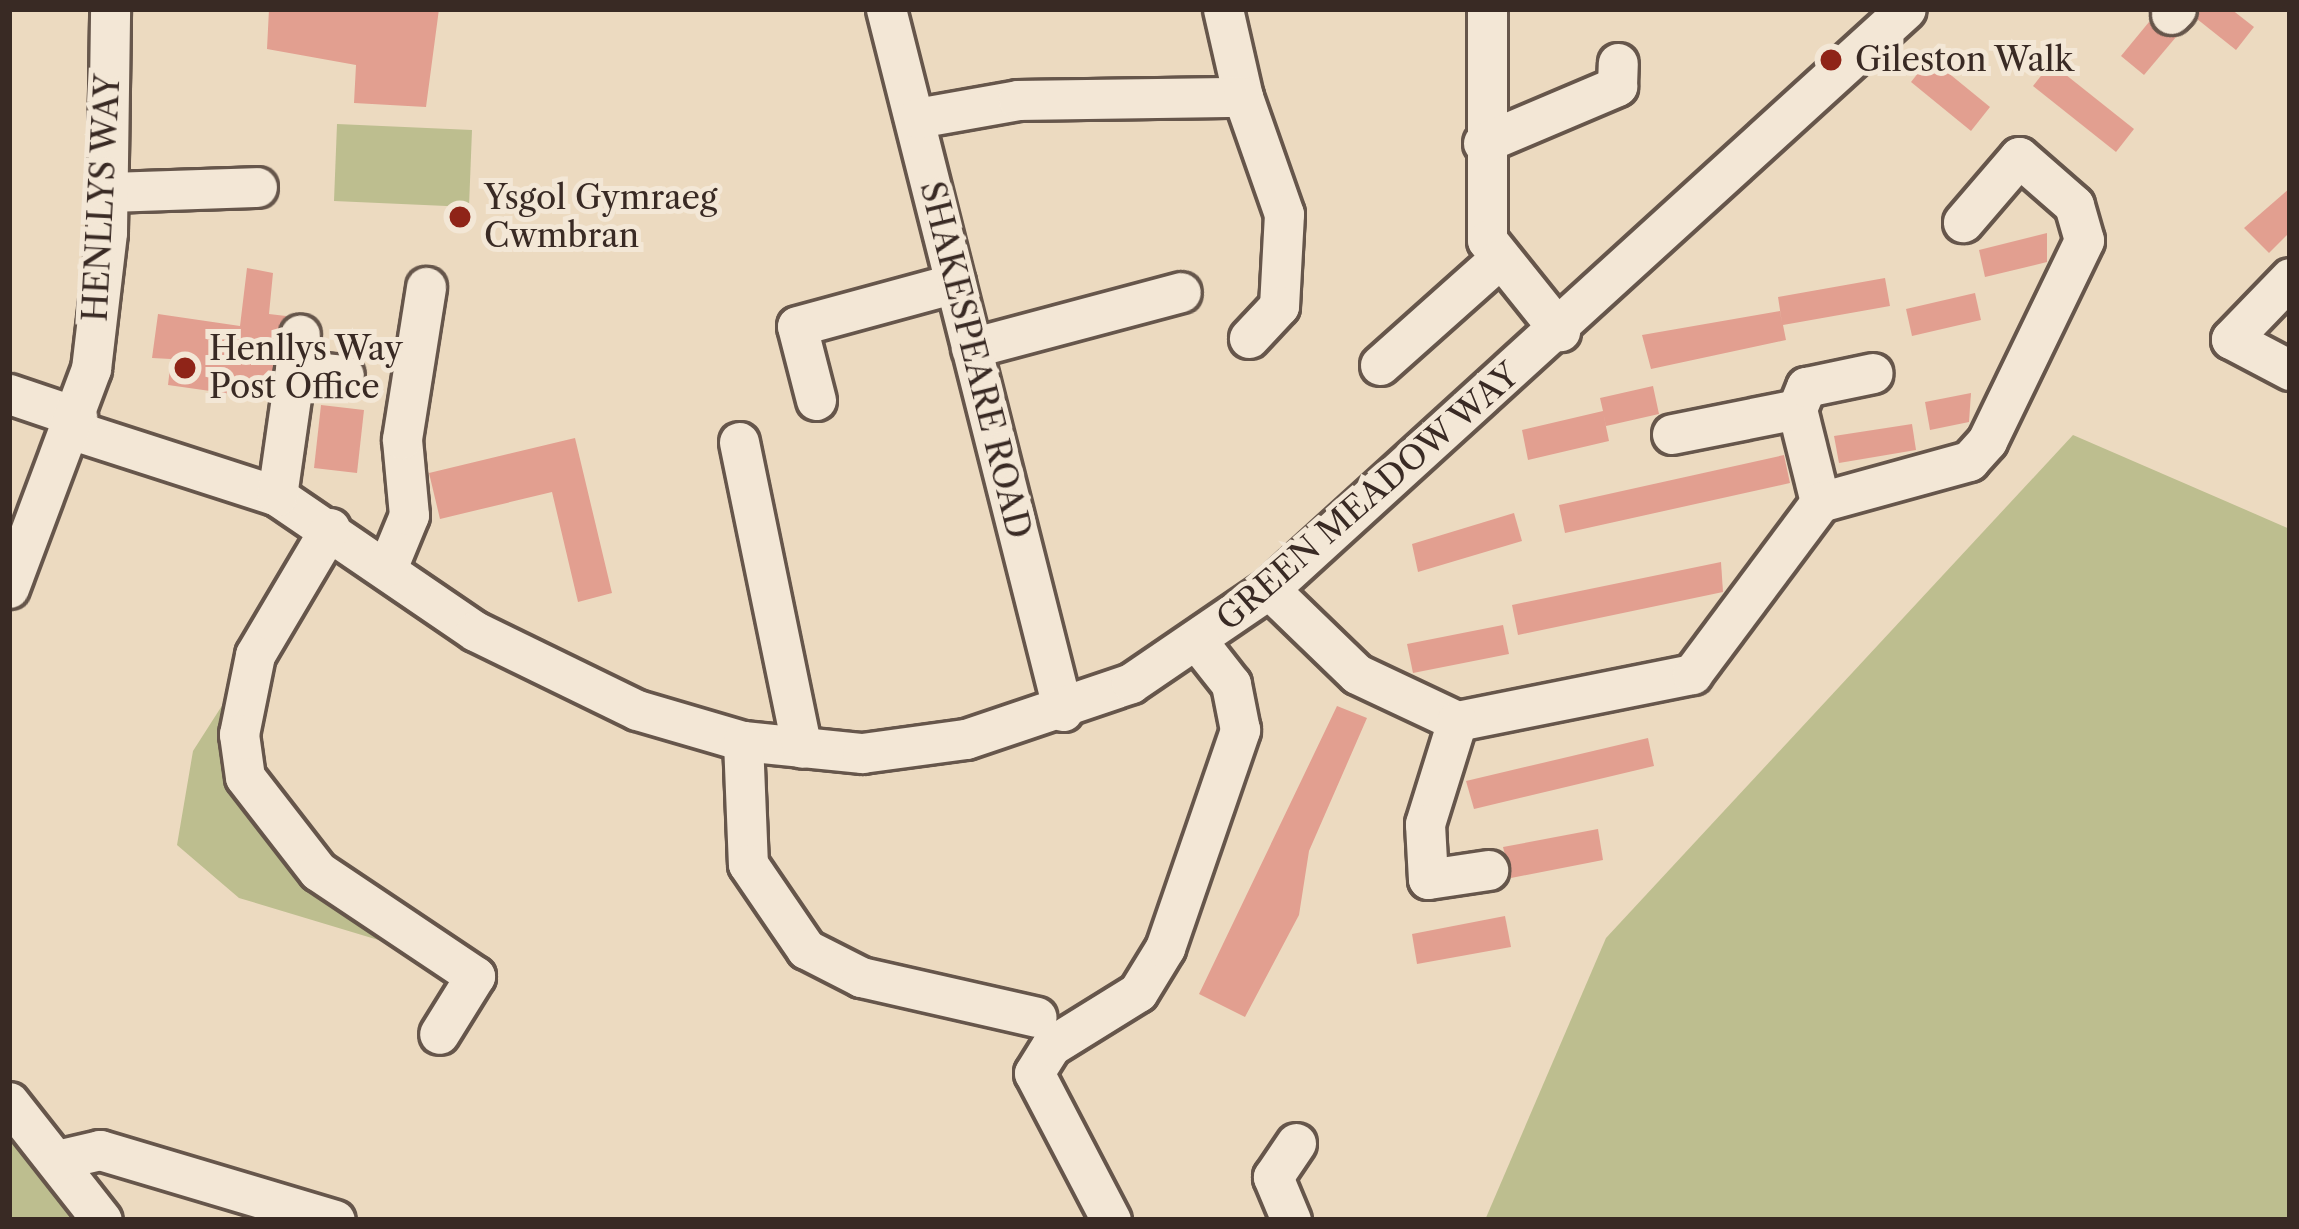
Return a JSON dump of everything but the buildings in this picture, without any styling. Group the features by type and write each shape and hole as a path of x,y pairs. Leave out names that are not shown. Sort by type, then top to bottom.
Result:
{"street":[{"name":"HENLLYS WAY","path":"9,588 75,424 102,298 110,9"},
{"name":"SHAKESPEARE ROAD","path":"886,9 1063,711"},
{"path":"1222,9 1243,97 1284,214 1279,306 1249,338"},
{"path":"1487,9 1483,213 1498,260 1560,331"},
{"name":"GREEN MEADOW WAY","path":"10,394 75,424 278,496 559,679 743,741 912,751 1063,711 1198,642 1269,589 1560,331 1906,9"},
{"path":"1483,143 1617,86 1618,63"},
{"path":"916,118 1018,100 1243,97"},
{"path":"1269,589 1357,674 1457,721 1692,674 1820,502 1977,454 2084,240 2074,205 2019,158 1964,222"},
{"path":"107,192 257,187"},
{"path":"1381,364 1498,260"},
{"path":"816,400 797,326 956,283"},
{"path":"2284,284 2231,339 2290,370"},
{"path":"388,566 409,515 402,439 426,287"},
{"path":"971,348 1181,292"},
{"path":"278,496 298,353 344,375"},
{"path":"1820,502 1797,409 1806,387 1873,373"},
{"path":"1672,434 1797,409"},
{"path":"739,442 802,748"},
{"path":"330,528 255,655 239,734 245,778 318,871 475,976 439,1034"},
{"path":"1111,1220 1034,1072 1051,1046 1138,992 1165,948 1240,730 1231,684 1198,642"},
{"path":"1457,721 1425,824 1428,879 1488,869"},
{"path":"743,741 748,864 806,950 861,977 1037,1017"},
{"path":"9,1102 102,1220"},
{"path":"1291,1220 1273,1177 1296,1143"},
{"path":"57,1160 100,1150 334,1220"}],"green space":[{"path":"337,124 472,130 469,207 334,201"},
{"path":"2073,435 2290,529 2290,1220 1485,1220 1606,938"},
{"path":"232,690 237,776 405,948 239,898 177,845 193,751"},
{"path":"9,1137 79,1220 9,1220"}],"place":[{"name":"Gileston Walk","path":"1831,60"},
{"name":"Ysgol Gymraeg Cwmbran","path":"460,217"},
{"name":"Henllys Way Post Office","path":"185,368"}]}
